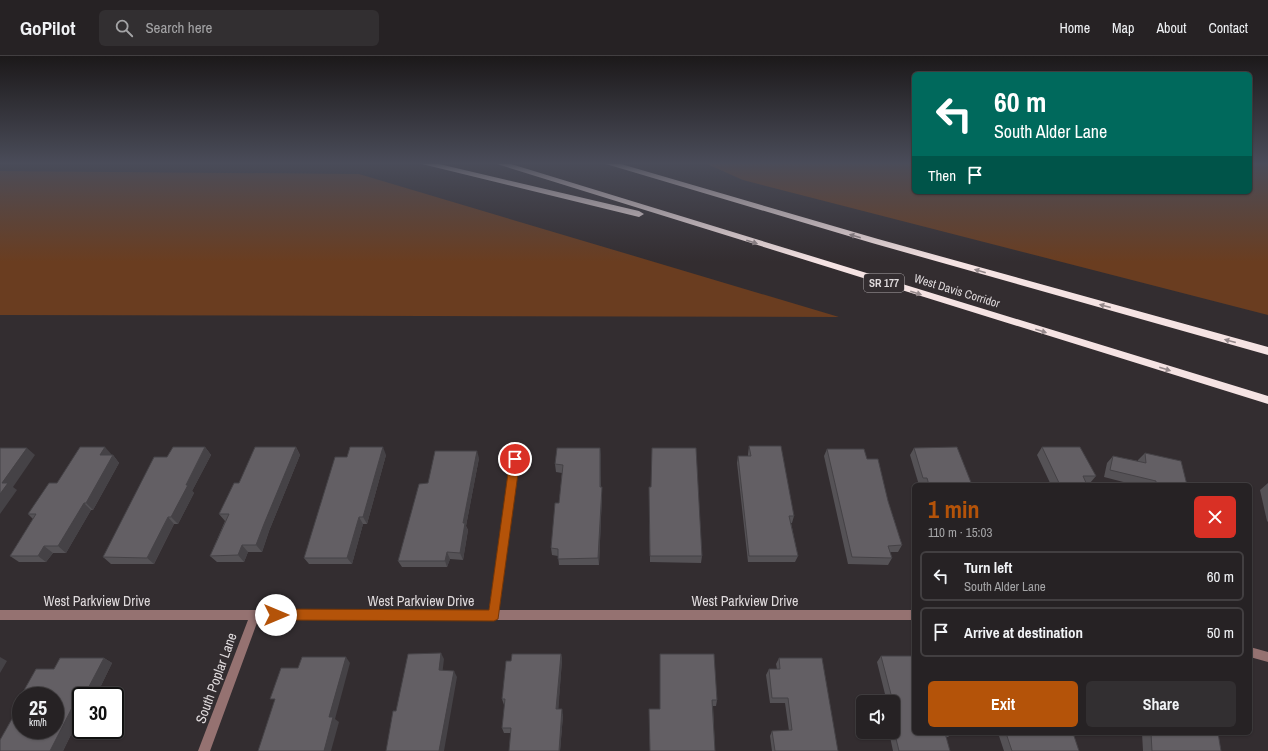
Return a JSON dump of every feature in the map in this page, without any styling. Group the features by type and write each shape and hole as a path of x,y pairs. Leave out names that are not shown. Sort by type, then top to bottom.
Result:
{"highway":[{"path":"564,196 728,235"},
{"name":"West Davis Corridor","path":"605,196 1268,400"},
{"name":"West Davis Corridor","path":"721,196 1268,351"}],"street":[{"path":"494,615 515,459"},
{"name":"West Parkview Drive","path":"0,615 912,615"},
{"name":"South Poplar Lane","path":"204,751 255,615"},
{"path":"1252,653 1268,657"}],"shaded area":[{"path":"0,196 434,196 839,317 0,315"},
{"path":"807,196 1268,196 1268,315"}],"building":[{"path":"749,446 781,446 794,516 789,516 798,556 749,556 738,456 751,456"},
{"path":"80,447 105,447 100,455 113,455 86,503 84,503 58,546 44,546 38,556 10,556 36,514 28,514 49,483 57,483"},
{"path":"173,447 205,447 186,485 188,485 171,517 168,517 147,558 103,557 154,457 167,457"},
{"path":"255,447 296,447 256,545 242,545 238,555 210,556 229,514 219,514 234,483 239,483"},
{"path":"350,447 383,447 363,517 359,517 347,558 304,558 335,457 347,457"},
{"path":"957,447 971,483 928,483 927,478 923,478 914,448"},
{"path":"1042,447 1080,447 1096,476 1083,476 1086,483 1059,483"},
{"path":"0,448 27,448 2,483 8,483 0,494"},
{"path":"557,448 600,448 600,487 602,487 598,558 558,559 558,549 551,548 555,503 559,503 563,465 555,464"},
{"path":"652,448 696,448 702,556 650,556 649,487 651,487"},
{"path":"827,449 864,449 867,459 878,459 888,501 902,545 888,546 892,558 852,557"},
{"path":"435,451 477,451 463,523 465,523 460,553 447,552 445,561 398,561 419,484 428,483"},
{"path":"1145,453 1181,461 1186,483 1156,483 1156,481 1110,470 1113,456 1146,463"},
{"path":"441,653 439,670 454,671 439,751 386,751 393,711 396,711 408,654"},
{"path":"512,654 561,654 556,709 562,709 559,751 509,751 511,728 502,728 505,699 502,699 506,661 511,661"},
{"path":"660,654 714,654 717,700 712,700 715,751 650,751 649,709 660,709"},
{"path":"881,656 912,656 912,735 946,735 950,751 899,751 896,739 900,739 900,695 891,695"},
{"path":"302,657 346,657 329,717 333,717 324,751 258,751 275,699 270,699 281,668 298,668"},
{"path":"60,658 104,658 89,687 72,687 72,708 64,724 64,687 26,687 36,669 54,669"},
{"path":"779,658 822,658 838,751 775,751 772,731 792,730 788,698 772,698 769,669 780,669"},
{"path":"12,719 12,739 56,739 50,751 0,751 0,740"},
{"path":"1007,735 1074,735 1079,751 1012,751"},
{"path":"1151,735 1218,735 1221,751 1152,751"}],"route":[{"path":"276,615 494,615 515,459"}]}
